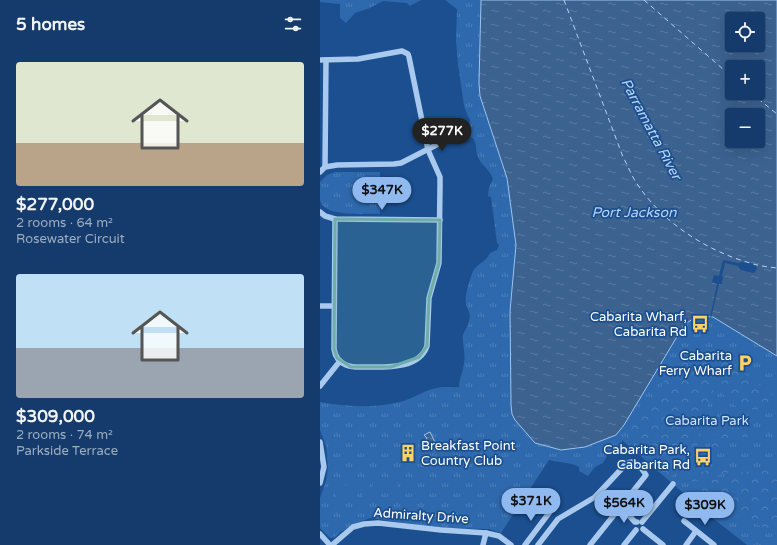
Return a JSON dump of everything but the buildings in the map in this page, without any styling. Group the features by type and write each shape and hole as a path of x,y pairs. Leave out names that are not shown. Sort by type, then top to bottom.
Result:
{"street":[{"path":"325,167 323,60 358,59 399,51 408,54 428,150 440,177 440,263 429,298 428,340 426,351 419,357 396,367 351,367 340,361 336,355 334,348 335,219"},
{"path":"320,172 325,167 337,165 401,163 448,139"},
{"path":"320,212 325,216 335,219 440,220"},
{"path":"320,306 334,306"},
{"path":"320,386 340,361"},
{"path":"320,442 324,467 320,483"},
{"path":"538,545 558,519 595,497 627,463 632,462 642,469 646,475 590,545"},
{"path":"624,545 636,530 634,526 640,522 673,484"},
{"path":"621,507 635,522 640,522 644,526 643,529 663,545"},
{"path":"525,545 552,509"},
{"path":"684,521 714,545"},
{"name":"Admiralty Drive","path":"331,545 354,527 370,523 387,523 441,530 486,533 499,536 512,545"},
{"path":"636,530 640,531 643,529"},
{"path":"686,545 696,531"},
{"path":"483,545 486,533"},
{"path":"320,534 331,545"}],"highlighted area":[{"path":"335,219 440,220 439,263 429,298 427,346 419,357 391,367 351,367 337,358 334,349"}],"green space":[{"path":"320,0 421,0 410,6 407,3 383,1 370,8 355,13 346,23 340,18 340,4 320,2"},
{"name":"Cabarita Park","path":"445,0 481,0 480,96 507,178 516,245 510,312 515,420 535,443 577,449 616,435 624,425 684,325 697,316 713,316 777,356 777,545 747,545 710,516 622,440 622,444 610,451 603,463 595,467 588,476 579,471 579,467 577,466 549,460 501,533 489,529 440,528 370,518 354,524 339,533 334,538 330,538 320,528 320,498 326,481 328,467 326,446 320,430 320,402 350,406 390,404 405,401 432,389 442,387 459,387 464,360 463,335 470,318 466,304 469,283 475,268 490,253 497,250 499,245 497,243 491,197 488,196 489,187 493,179 492,175 478,158 473,138 466,136 456,140 454,134 469,127 470,119 464,106 458,64 456,41 457,9"},
{"path":"335,172 380,172 380,214 337,212 329,210 323,206 320,200 320,182 327,175"},
{"path":"713,348 777,399 760,410 738,408 715,387 709,399 705,426 699,433 700,441 681,467 670,478 627,438 639,414 657,396 672,364 680,354 699,360"},
{"path":"733,427 752,429 750,436 729,437 699,473 719,468 735,467 735,471 691,482 685,477 721,431"},
{"path":"777,465 777,533 736,516 695,485 736,474"},
{"path":"336,481 344,481 344,498 336,498"},
{"path":"346,481 354,481 355,498 347,498"},
{"path":"362,481 370,481 371,498 363,498"},
{"path":"373,481 381,481 381,498 373,498"},
{"path":"389,481 397,481 398,498 390,498"}],"water":[{"name":"Port Jackson","path":"481,0 777,0 777,356 713,317 697,316 684,325 624,425 616,435 585,447 561,450 535,443 515,420 512,414 510,311 516,245 507,178 480,96"},
{"path":"430,432 438,448 432,451 424,435"}],"pier":[{"name":"Cabarita Ferry Wharf","path":"723,260 755,264 757,269 754,273 740,270 738,266 725,263 722,284 719,284 710,318 717,284 712,282 714,275 719,276"}],"ferry route":[{"path":"564,0 623,157 634,179 644,194 656,208 684,232 700,242 733,257 757,265 777,268"},
{"path":"644,0 725,71"},
{"path":"760,100 777,114"}],"place":[{"name":"Cabarita Wharf, Cabarita Rd","path":"700,324"},
{"name":"Cabarita Ferry Wharf","path":"745,363"},
{"name":"Breakfast Point Country Club","path":"408,453"},
{"name":"Cabarita Park, Cabarita Rd","path":"703,457"}],"water label":[{"name":"Parramatta River","path":"651,129"}]}
